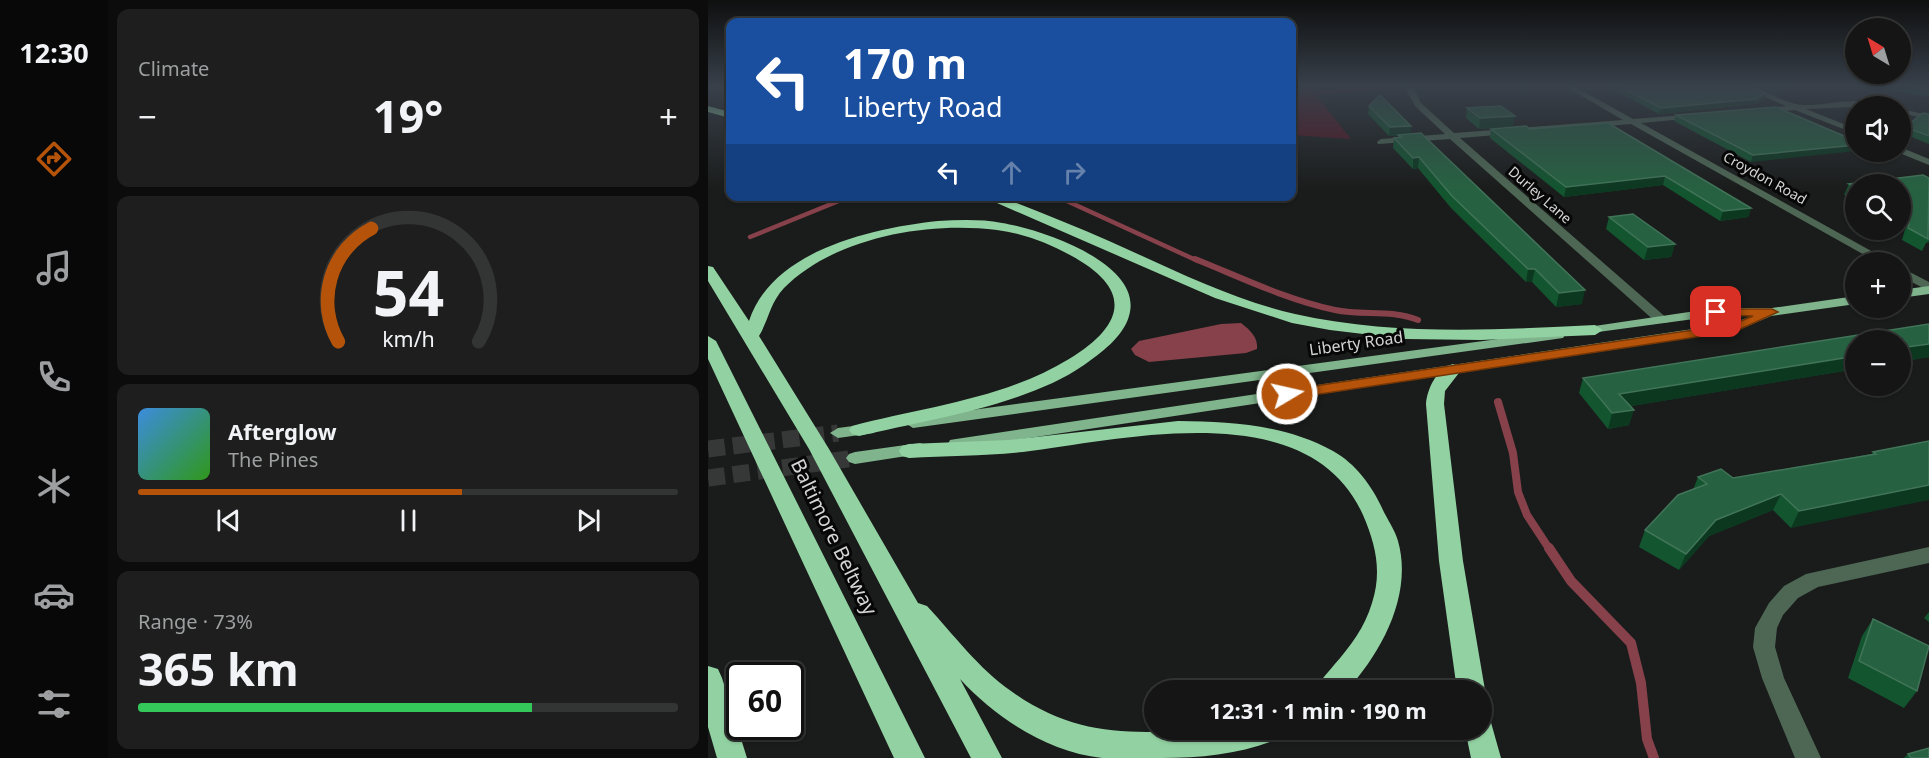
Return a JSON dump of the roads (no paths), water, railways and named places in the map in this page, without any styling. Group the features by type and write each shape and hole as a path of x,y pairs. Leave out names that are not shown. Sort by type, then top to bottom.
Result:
{"highway":[{"path":"1000,201 1068,228 1210,291 1292,318 1370,332 1412,336 1595,330"},
{"path":"752,334 769,297 789,275 806,265 866,239 928,226 991,225 1024,232 1081,255 1106,270 1121,288 1124,307 1116,325 1102,341 1073,364 1022,387 859,430"},
{"path":"708,270 752,334 855,511 987,758"},
{"name":"Baltimore Beltway","path":"708,341 910,758"},
{"path":"1453,369 1436,390 1435,404 1451,561 1469,680"},
{"path":"909,451 1022,446 1140,429 1199,426 1241,428 1265,433 1290,440 1326,457 1357,484 1370,501 1387,543 1389,567 1387,593 1380,619 1366,646 1339,680"},
{"path":"900,594 1000,701 1057,739 1088,751 1130,757 1170,757 1210,751 1239,740"},
{"path":"708,678 732,758"},
{"path":"1482,740 1486,758"}],"main road":[{"path":"1911,292 1929,289"},
{"name":"Liberty Road","path":"838,433 1716,312 1772,312 1845,302"},
{"name":"Liberty Road","path":"855,458 1736,327 1772,312"}],"street":[{"name":"Durley Lane","path":"1435,120 1662,320"},
{"path":"1382,142 1637,120"},
{"path":"1828,120 1845,127"},
{"name":"Croydon Road","path":"1630,121 1867,252"},
{"path":"1911,155 1929,162"},
{"path":"1911,278 1929,289"},
{"path":"1808,758 1773,678 1764,647 1766,628 1776,609 1791,592 1813,579 1929,555"}],"waterway":[{"path":"750,237 839,201"},
{"path":"1067,201 1198,261"},
{"path":"1195,259 1264,288 1317,306 1345,312 1398,315 1418,320"},
{"path":"1498,402 1513,453 1518,492 1527,515 1550,550"},
{"path":"1549,548 1571,581 1631,643 1641,683 1647,739 1654,758"}],"tunnel":[{"path":"708,449 838,433"},
{"path":"708,478 855,458"}]}
